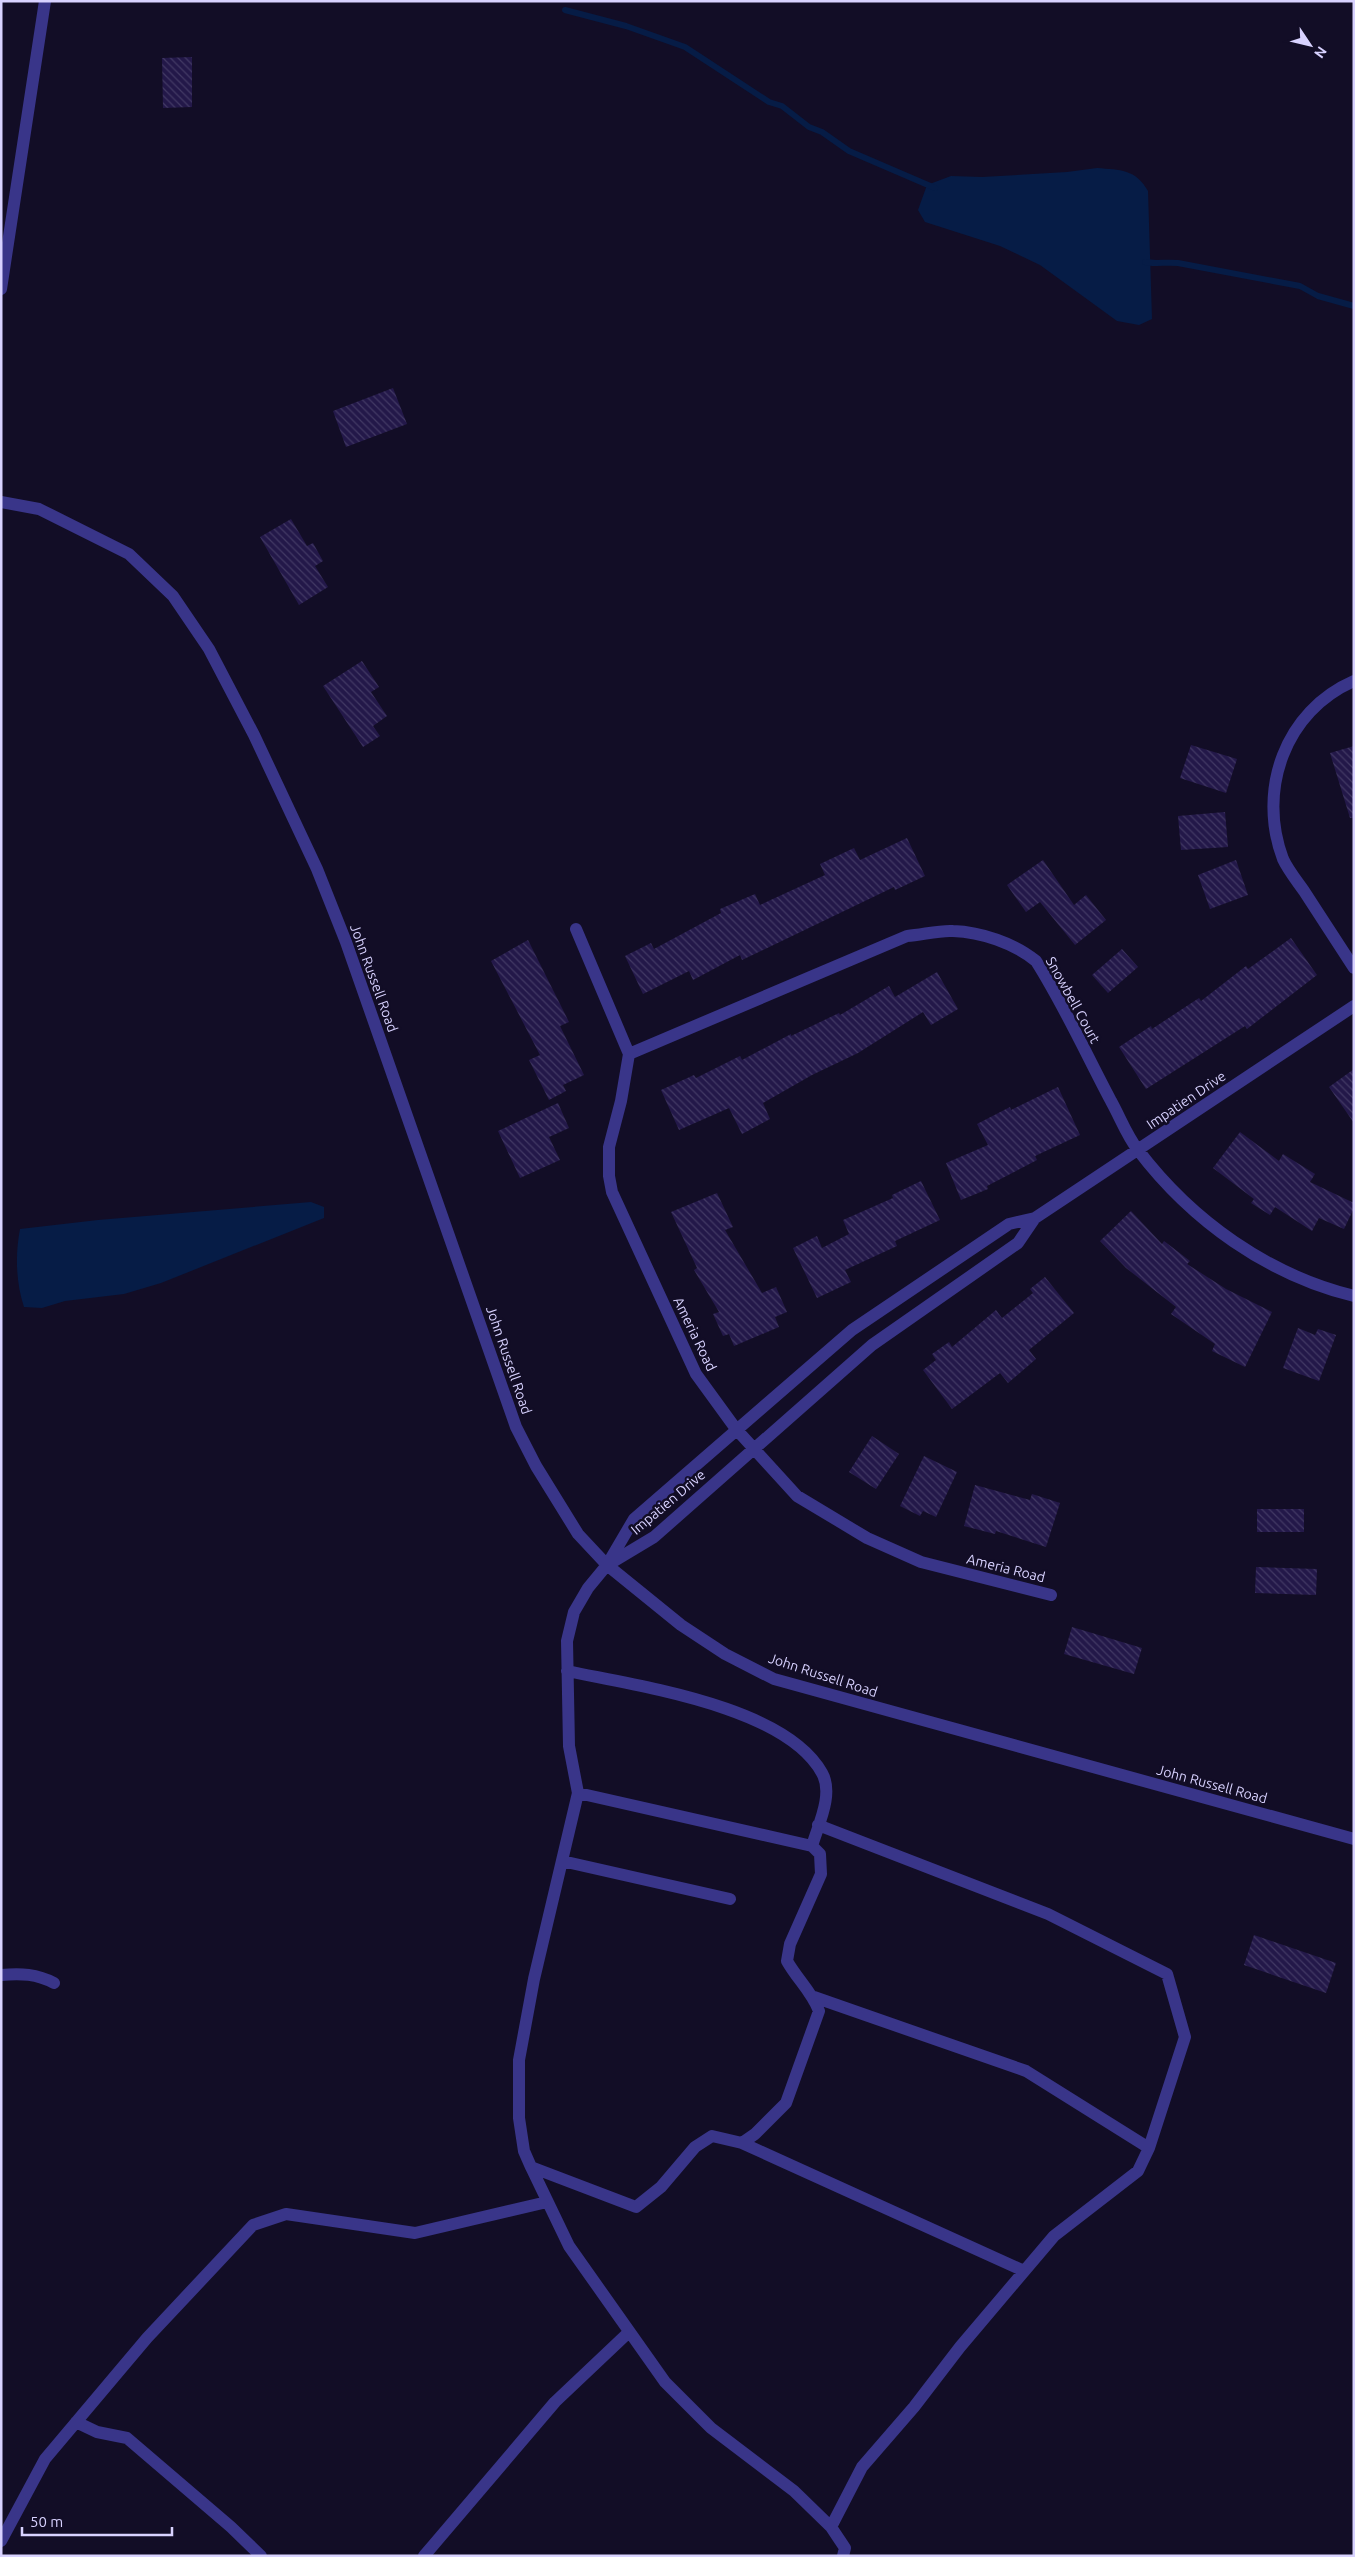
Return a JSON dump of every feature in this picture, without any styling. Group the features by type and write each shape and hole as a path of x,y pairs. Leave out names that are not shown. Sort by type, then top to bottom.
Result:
{"street":[{"path":"1,289 45,1"},
{"name":"John Russell Road","path":"1,502 39,509 129,554 173,596 209,649 254,735 312,860 346,942 516,1427 536,1466 578,1534 608,1565 681,1625 725,1654 774,1679 1354,1839"},
{"path":"1354,680 1335,689 1308,713 1286,744 1275,781 1274,820 1284,860 1354,968"},
{"path":"576,929 629,1054"},
{"name":"Snowbell Court","path":"629,1054 907,936 953,930 994,939 1022,950 1036,961 1138,1150 1183,1201 1228,1239 1274,1267 1330,1290 1354,1296"},
{"name":"Impatien Drive","path":"608,1565 634,1519 852,1330 1009,1224 1035,1218 1354,1006"},
{"name":"Ameria Road","path":"629,1054 621,1101 608,1147 609,1176 612,1192 696,1374 736,1429 797,1496 867,1538 921,1562 1051,1595"},
{"name":"Impatien Drive","path":"608,1565 654,1537 872,1344 1018,1243 1035,1218"},
{"path":"608,1565 588,1588 574,1612 567,1641 569,1746 578,1793 534,1979 518,2060 519,2118 524,2151 569,2246 665,2382 711,2428 794,2492 831,2527 845,2548 843,2556"},
{"path":"567,1670 717,1704 777,1731 803,1750 823,1774 826,1799 812,1846"},
{"path":"578,1793 812,1846 820,1854 821,1874 790,1944 787,1961 796,1976 814,1997 819,2011 786,2103 755,2134 742,2143"},
{"path":"818,1825 1048,1914 1167,1974 1185,2037 1149,2148 1138,2171 1054,2236 960,2347 914,2407 862,2467 831,2527"},
{"path":"562,1861 730,1900"},
{"path":"1,1975 14,1973 39,1976 54,1983"},
{"path":"814,1997 1026,2072 1149,2148"},
{"path":"531,2167 636,2207 661,2186 695,2147 712,2136 742,2143 1024,2271"},
{"path":"1,2542 45,2460 147,2338 253,2225 286,2214 415,2233 548,2202"},
{"path":"424,2556 555,2402 629,2332"},
{"path":"76,2422 97,2432 128,2438 231,2527 261,2556"}],"water":[{"path":"1097,168 1127,172 1138,178 1148,191 1152,319 1139,325 1117,321 1040,265 1000,246 925,222 918,210 927,185 951,176 982,177 1067,172"},
{"path":"311,1202 324,1207 324,1218 161,1283 124,1294 65,1301 42,1308 24,1307 17,1269 20,1229 98,1220"}],"building":[{"path":"192,57 192,107 163,108 162,58"},
{"path":"393,388 407,424 346,447 333,411"},
{"path":"291,519 307,546 313,543 323,561 315,566 328,587 299,605 260,537"},
{"path":"362,661 379,687 371,692 387,716 373,726 380,736 363,747 323,686"},
{"path":"1191,745 1237,759 1226,793 1180,778"},
{"path":"1354,746 1354,818 1350,818 1330,753"},
{"path":"1225,812 1228,847 1181,850 1178,816"},
{"path":"907,838 925,876 895,890 894,887 742,960 740,955 693,980 689,971 643,994 625,956 651,943 654,949 721,913 720,909 755,894 760,905 825,875 820,864 854,848 860,860"},
{"path":"1043,860 1074,905 1086,895 1106,920 1075,945 1040,902 1026,912 1007,885"},
{"path":"1236,860 1248,895 1210,909 1198,875"},
{"path":"1291,938 1317,975 1247,1029 1245,1026 1146,1089 1119,1047 1151,1026 1152,1029 1199,998 1201,1001 1246,966 1248,969"},
{"path":"528,940 569,1022 560,1026 584,1075 563,1085 566,1091 549,1100 529,1060 540,1055 491,961"},
{"path":"1122,949 1138,967 1108,993 1092,975"},
{"path":"937,972 958,1009 931,1025 923,1012 858,1053 812,1075 763,1103 770,1119 742,1134 729,1108 679,1130 661,1090 694,1075 696,1078 740,1056 742,1060 791,1034 791,1036 839,1013 840,1015 889,986 895,997"},
{"path":"1354,1069 1354,1123 1329,1087"},
{"path":"1058,1087 1080,1135 1035,1156 1037,1160 987,1186 988,1189 961,1200 946,1163 988,1145 977,1124 1010,1107 1011,1110"},
{"path":"558,1103 569,1128 549,1137 560,1160 520,1178 498,1131"},
{"path":"1240,1132 1279,1161 1283,1154 1315,1174 1310,1182 1354,1203 1354,1208 1344,1229 1319,1218 1312,1231 1275,1207 1270,1215 1251,1203 1254,1199 1213,1168"},
{"path":"921,1181 940,1220 895,1241 897,1246 845,1270 851,1282 817,1298 793,1248 817,1236 822,1248 849,1234 843,1220 893,1198 892,1195"},
{"path":"717,1193 733,1227 725,1230 762,1293 776,1287 787,1312 775,1317 779,1327 734,1346 729,1334 723,1336 713,1314 719,1312 694,1270 697,1268 671,1212"},
{"path":"1131,1211 1162,1244 1164,1241 1190,1261 1187,1264 1226,1289 1272,1312 1245,1367 1212,1351 1215,1344 1171,1314 1176,1307 1126,1268 1100,1241"},
{"path":"1045,1277 1074,1313 1029,1350 1036,1359 1008,1383 1000,1373 952,1409 923,1370 936,1360 932,1354 949,1342 952,1347 996,1310 1002,1318 1033,1293 1030,1289"},
{"path":"1298,1328 1315,1335 1318,1329 1336,1335 1319,1381 1283,1368"},
{"path":"872,1436 899,1454 876,1489 849,1472"},
{"path":"924,1456 957,1472 936,1517 923,1511 920,1516 900,1506"},
{"path":"975,1485 1030,1500 1032,1494 1060,1503 1046,1547 996,1531 995,1534 964,1526"},
{"path":"1257,1509 1304,1509 1304,1532 1257,1532"},
{"path":"1256,1567 1317,1569 1316,1595 1255,1593"},
{"path":"1072,1627 1142,1648 1134,1674 1064,1654"},
{"path":"1254,1935 1336,1963 1326,1993 1244,1965"}],"waterway":[{"path":"565,10 626,26 685,47 769,102 782,106 809,127 822,132 849,151 935,188"},
{"path":"1145,262 1178,263 1300,286 1318,296 1354,306"}]}
